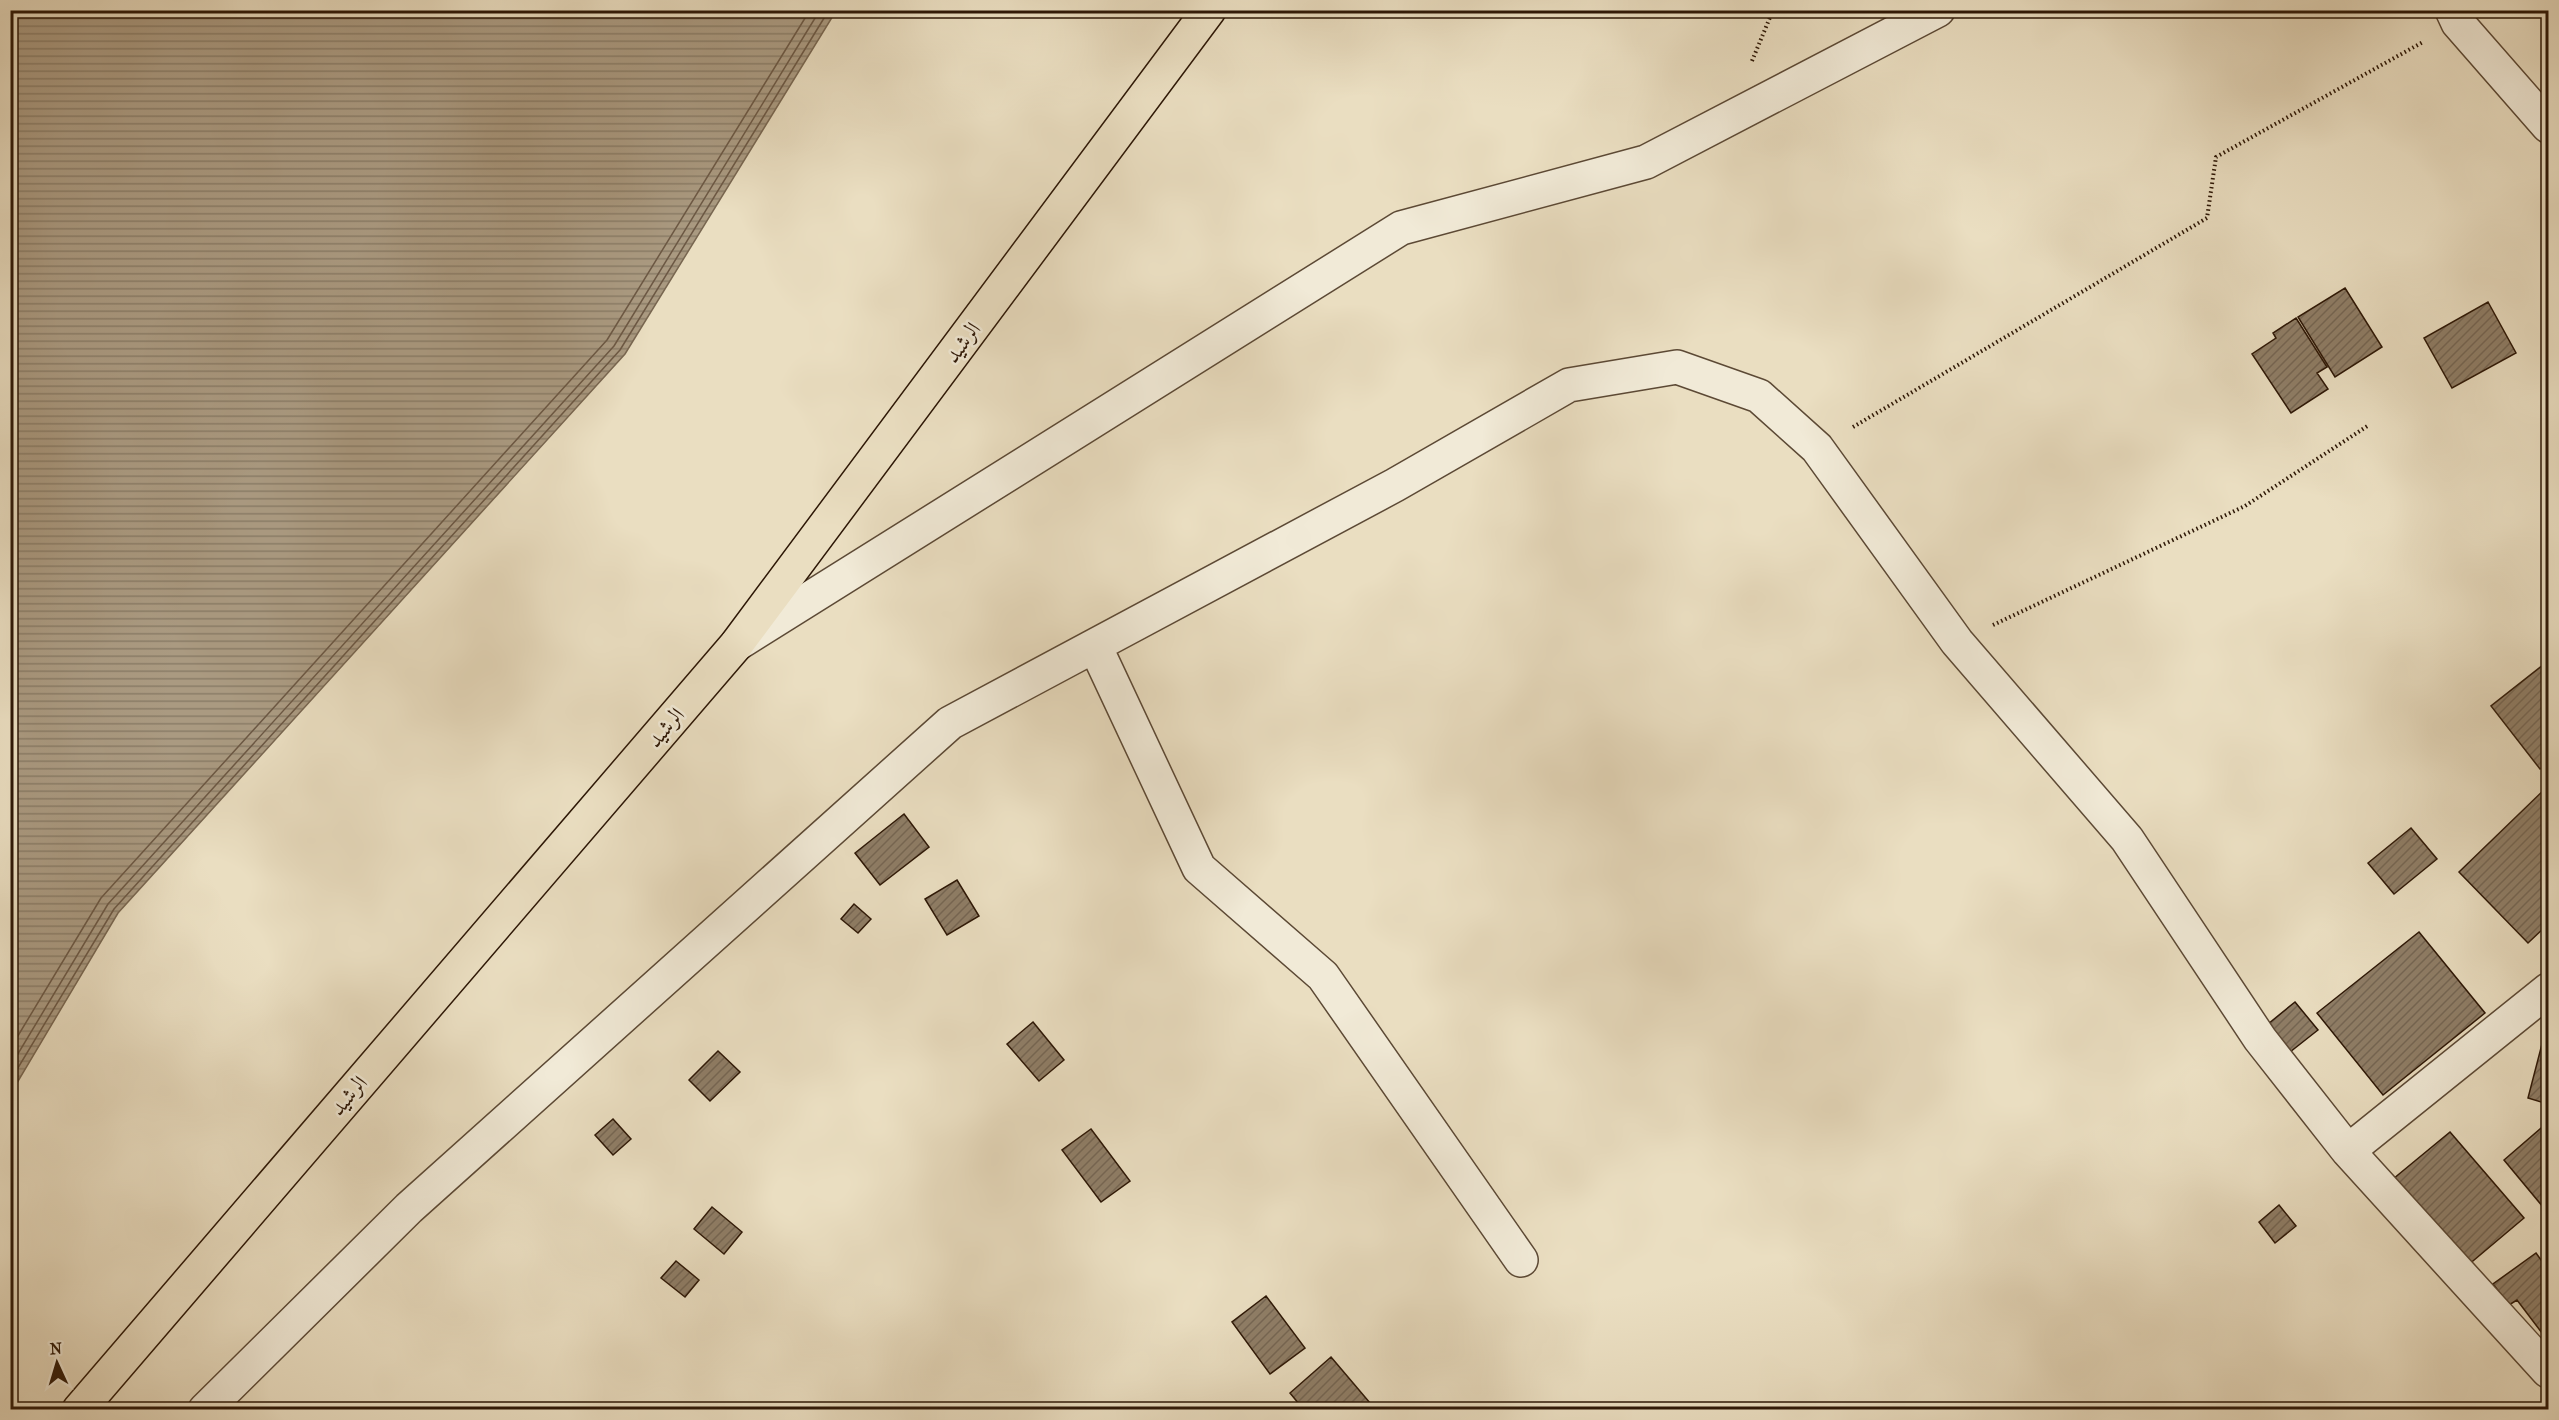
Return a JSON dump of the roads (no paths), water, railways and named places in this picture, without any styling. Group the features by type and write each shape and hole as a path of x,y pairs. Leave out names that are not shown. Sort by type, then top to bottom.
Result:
{"main road":[{"name":"الرشيد","path":"79,1410 736,645 1209,10"}],"street":[{"path":"736,645 1401,228 1646,162 1938,10"},
{"path":"2455,17 2548,126"},
{"path":"205,1410 409,1208 950,723 1395,485 1569,385 1677,367 1759,396 1817,448 1957,642 2127,838 2260,1040 2348,1151 2548,1371"},
{"path":"1095,646 1199,868 1323,976 1521,1260"},
{"path":"2348,1151 2548,990"}],"water":[{"path":"11,10 836,11 625,354 118,913 11,1093"}]}
